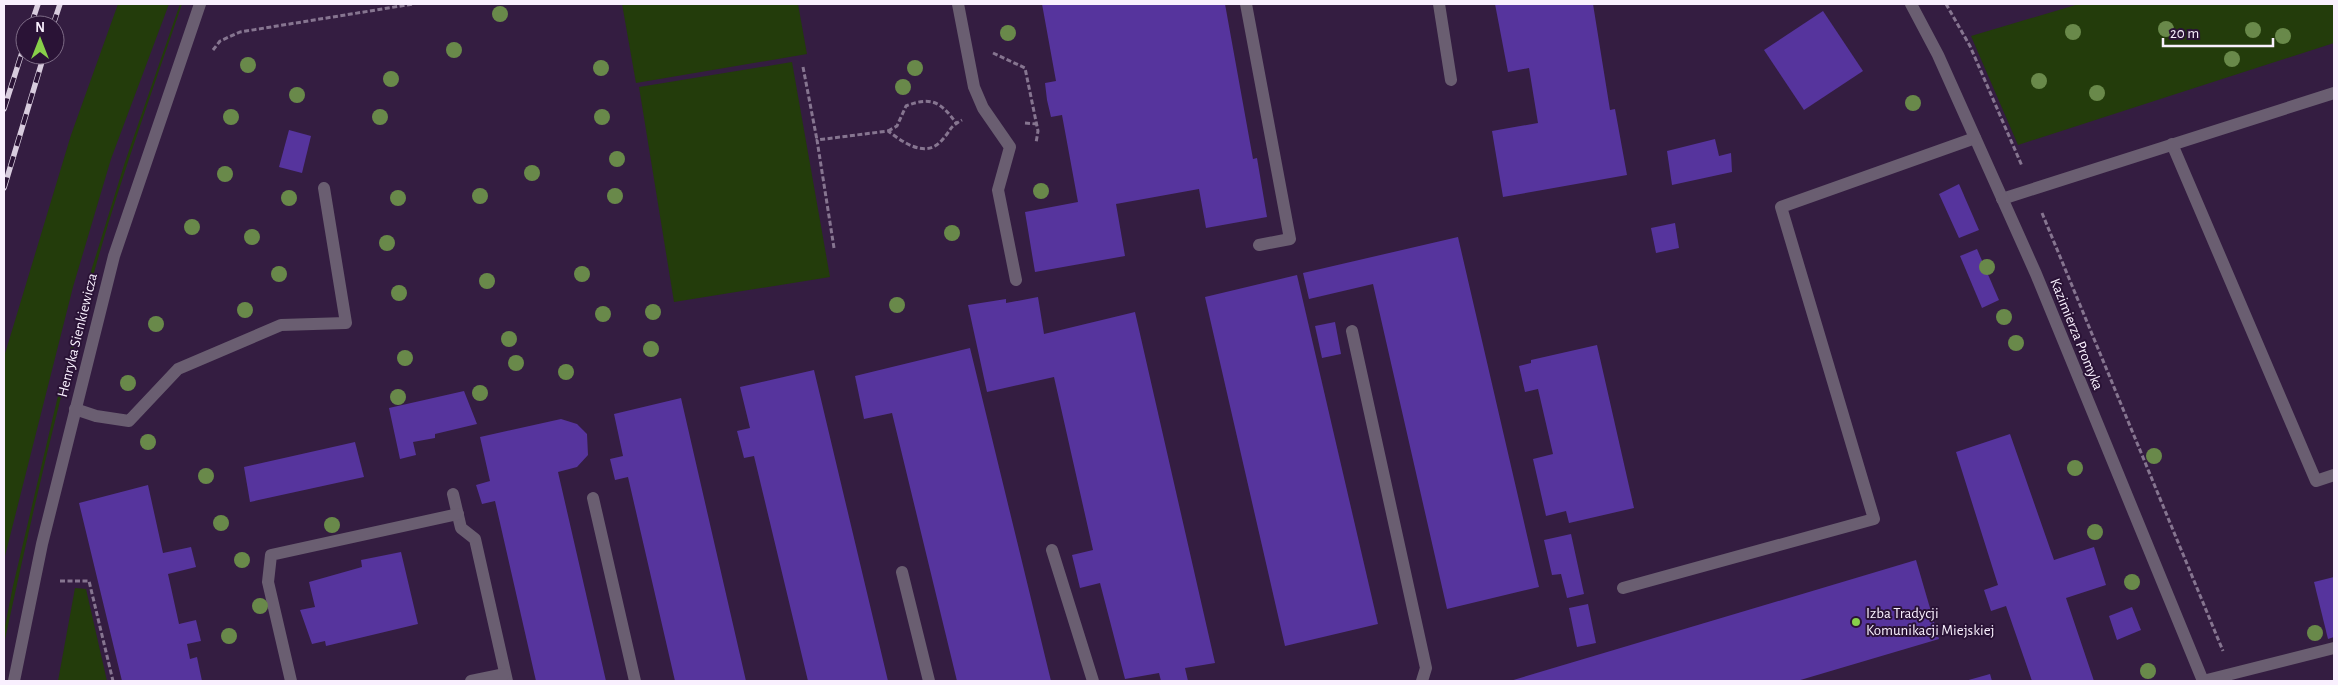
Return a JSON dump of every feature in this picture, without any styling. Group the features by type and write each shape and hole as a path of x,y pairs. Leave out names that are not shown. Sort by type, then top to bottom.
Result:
{"street":[{"name":"Henryka Sienkiewicza","path":"14,681 42,544 114,256 200,4"},
{"path":"958,4 974,87 983,108 1010,147 998,190 1016,280"},
{"path":"1246,4 1290,239 1259,245"},
{"path":"1439,4 1451,80"},
{"name":"Kazimierza Promyka","path":"1911,4 1938,55 2036,274 2203,681"},
{"path":"2002,199 2334,93"},
{"path":"1623,588 1874,519 1781,207 1976,138"},
{"path":"2172,144 2316,481 2334,475"},
{"path":"75,409 96,416 129,421 178,369 281,325 346,324 324,188"},
{"path":"1352,331 1426,668 1422,681"},
{"path":"454,494 461,528 475,539 506,677 471,681"},
{"path":"593,498 635,681"},
{"path":"291,681 268,582 271,555 458,514"},
{"path":"1052,550 1093,681"},
{"path":"902,572 929,681"},
{"path":"2203,681 2334,648"}],"path":[{"path":"209,56 220,41 240,32 413,4"},
{"path":"1946,4 1970,46 2032,189 2232,674"},
{"path":"991,53 1025,68 1036,124 1036,148"},
{"path":"803,67 834,248"},
{"path":"817,140 888,131 897,126 906,106 920,100 935,101 950,114 956,123"},
{"path":"888,131 909,146 926,149 943,140 950,126 964,118 1036,124"},
{"path":"59,571 58,581 89,581 113,681"}],"green space":[{"path":"118,4 169,4 111,159 73,287 4,560 4,357 71,135"},
{"path":"180,4 182,4 115,202 82,316 46,456 4,644 4,631 13,586 57,400 92,268 125,162"},
{"path":"622,4 798,4 807,54 636,83"},
{"path":"2079,4 2334,4 2334,43 2018,145 1971,36"},
{"path":"792,62 830,277 674,302 639,87"},
{"path":"75,588 86,589 107,681 58,681"}],"building":[{"path":"1042,4 1225,4 1253,159 1257,158 1267,217 1206,228 1199,189 1116,204 1125,256 1035,272 1025,212 1078,202 1062,115 1051,117 1047,100 1045,83 1056,81"},
{"path":"1495,4 1593,4 1610,110 1615,109 1627,175 1503,197 1492,131 1538,123 1529,68 1508,72"},
{"path":"1823,11 1863,71 1804,110 1764,50"},
{"path":"289,130 311,136 302,173 279,167"},
{"path":"1715,139 1719,156 1731,153 1732,172 1672,185 1667,151"},
{"path":"1959,184 1979,230 1959,238 1939,194"},
{"path":"1675,223 1679,248 1656,253 1651,228"},
{"path":"1458,237 1539,587 1447,609 1373,284 1309,299 1303,273"},
{"path":"1977,249 1999,300 1982,308 1960,256"},
{"path":"1297,275 1378,624 1285,646 1205,297"},
{"path":"1038,297 1044,334 1135,312 1215,663 1185,668 1188,681 1161,681 1159,673 1125,679 1100,583 1080,588 1072,555 1093,550 1054,377 987,392 968,305 1006,299 1006,303"},
{"path":"1335,322 1341,354 1322,358 1315,326"},
{"path":"1597,345 1634,508 1569,523 1566,511 1546,516 1533,459 1553,454 1538,389 1525,392 1519,366 1531,363 1531,360"},
{"path":"970,348 1051,681 957,681 892,413 864,419 855,376"},
{"path":"814,370 888,681 808,681 754,456 744,458 737,431 750,428 740,387"},
{"path":"464,391 477,424 435,434 435,438 413,442 416,455 400,459 389,408"},
{"path":"681,398 746,681 675,681 628,477 615,480 610,459 623,456 614,414"},
{"path":"561,419 577,424 587,434 588,455 577,467 558,472 606,681 536,681 495,501 482,504 476,485 490,481 480,437"},
{"path":"2010,434 2054,560 2094,547 2106,585 2066,598 2094,681 2032,681 2006,606 1991,611 1984,590 1998,585 1956,452"},
{"path":"355,442 364,477 250,502 244,467"},
{"path":"148,485 163,553 191,547 196,567 168,574 179,624 196,620 201,641 187,644 190,659 197,657 202,681 122,681 79,503"},
{"path":"1571,534 1584,594 1567,598 1561,574 1552,575 1544,540"},
{"path":"401,552 418,624 326,646 325,641 312,644 300,610 315,607 309,582 362,567 361,560"},
{"path":"1916,560 1939,639 1797,681 1510,681"},
{"path":"2334,577 2334,637 2328,639 2314,582"},
{"path":"1588,604 1596,643 1577,647 1569,608"},
{"path":"2132,607 2141,630 2117,640 2109,616"},
{"path":"1990,674 1992,681 1965,681"}],"railway":[{"path":"34,15 38,4"},
{"path":"56,15 60,4"},
{"path":"4,109 18,65"},
{"path":"4,188 41,65"}],"place":[{"name":"Izba Tradycji Komunikacji Miejskiej","path":"1856,622"}]}
